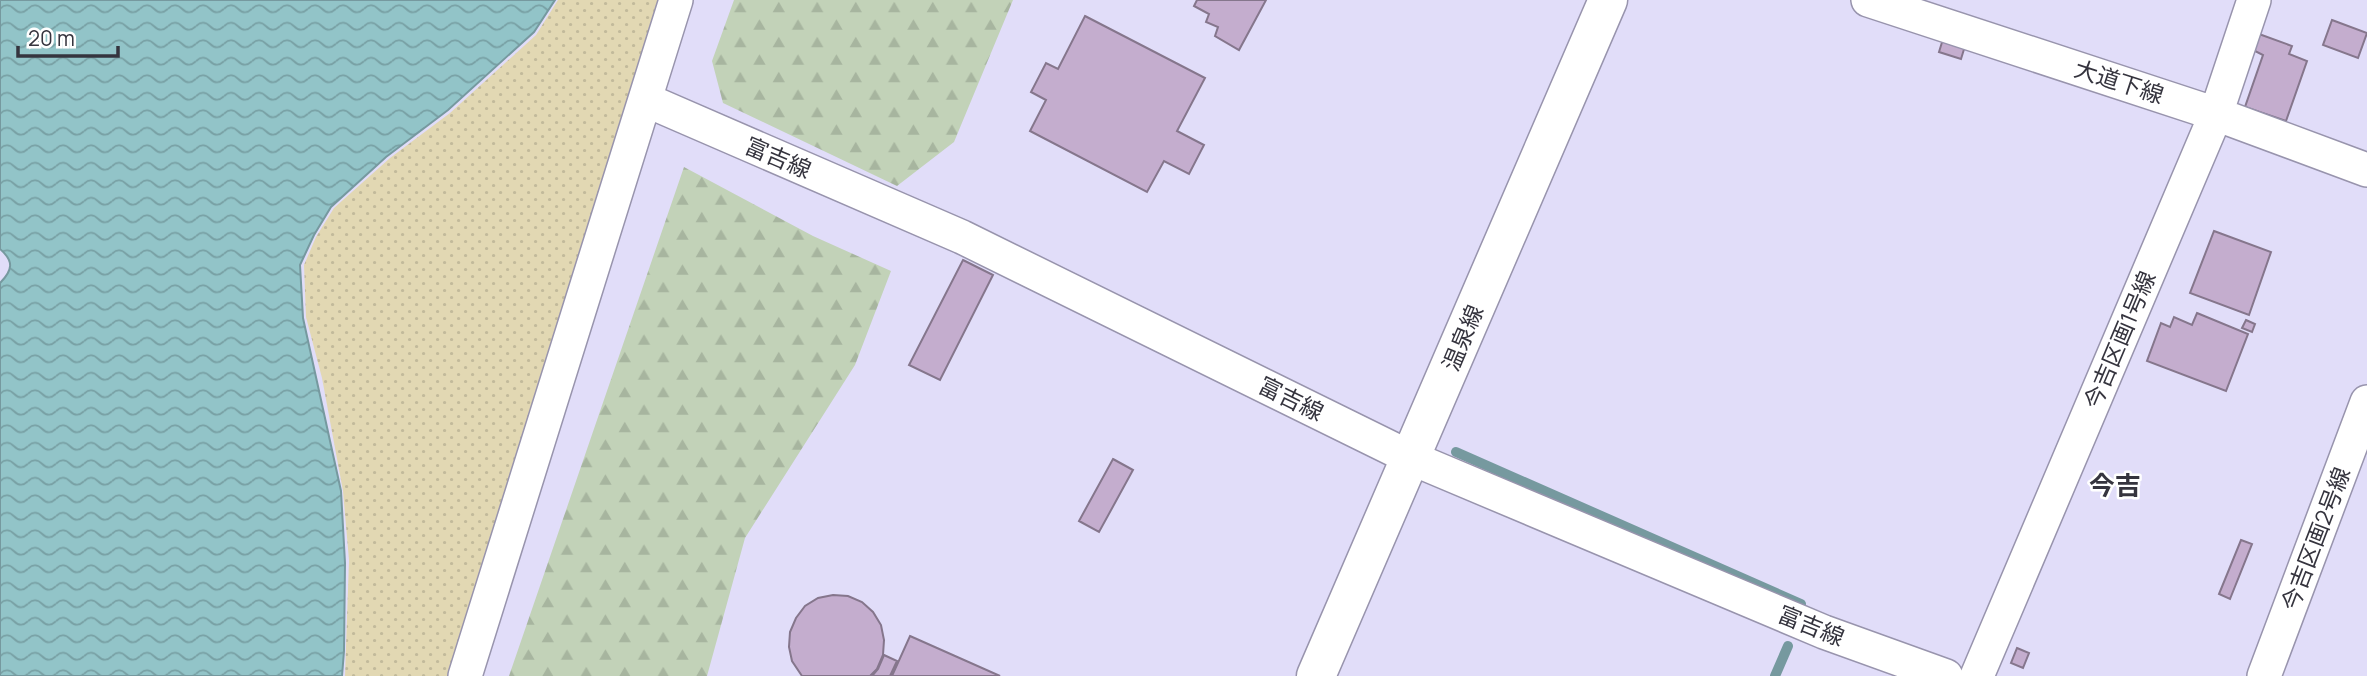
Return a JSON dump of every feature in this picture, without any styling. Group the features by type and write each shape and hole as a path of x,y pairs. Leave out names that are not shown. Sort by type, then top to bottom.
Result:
{"street":[{"path":"465,676 676,0"},
{"name":"温泉線","path":"1316,676 1608,0"},
{"name":"大道下線","path":"1868,0 2216,114 2367,170"},
{"name":"今吉区画1号線","path":"1977,676 2216,114 2254,0"},
{"name":"富吉線","path":"646,100 962,237 1412,458 1824,632 1946,676"},
{"name":"今吉区画2号線","path":"2264,676 2367,402"}],"green space":[{"path":"734,0 1013,0 954,142 897,186 723,103 712,61"},
{"path":"684,167 813,236 891,271 855,365 745,538 707,676 509,676"}],"sand":[{"path":"558,0 662,0 453,676 345,676 349,560 343,491 322,378 306,317 304,265 316,237 334,208 390,158 450,113 536,35"}],"water":[{"path":"0,0 555,0 534,32 448,110 386,157 331,207 300,265 303,318 341,491 345,563 342,676 0,676 0,283 9,270 10,262 0,249"}],"building":[{"path":"1197,0 1266,0 1239,50 1215,36 1218,27 1206,22 1209,14 1194,6"},
{"path":"1085,16 1205,78 1177,131 1204,145 1189,174 1164,161 1147,192 1030,131 1046,100 1031,92 1046,63 1058,69"},
{"path":"2332,20 2367,33 2358,58 2323,45"},
{"path":"2259,34 2292,46 2289,54 2307,61 2286,121 2245,107 2263,55 2253,50"},
{"path":"1943,39 1965,46 1961,59 1939,52"},
{"path":"2214,231 2271,252 2249,315 2190,293"},
{"path":"963,260 993,275 940,380 909,365"},
{"path":"2197,313 2248,334 2226,391 2147,361 2161,323 2170,327 2174,317 2192,325"},
{"path":"2246,320 2255,324 2252,332 2242,328"},
{"path":"1113,459 1133,470 1099,532 1079,521"},
{"path":"2241,540 2252,544 2230,599 2219,594"},
{"path":"848,596 862,602 873,612 881,625 883,655 877,669 870,676 802,676 792,661 790,632 796,618 805,606 818,598"},
{"path":"910,636 1000,676 892,676"},
{"path":"2017,648 2029,653 2023,668 2011,663"},
{"path":"884,655 897,661 890,676 872,676 878,669"}],"waterway":[{"path":"1456,452 1801,604"},
{"path":"1775,676 1788,646"}],"district":[{"name":"今吉","path":"2115,486"}]}
